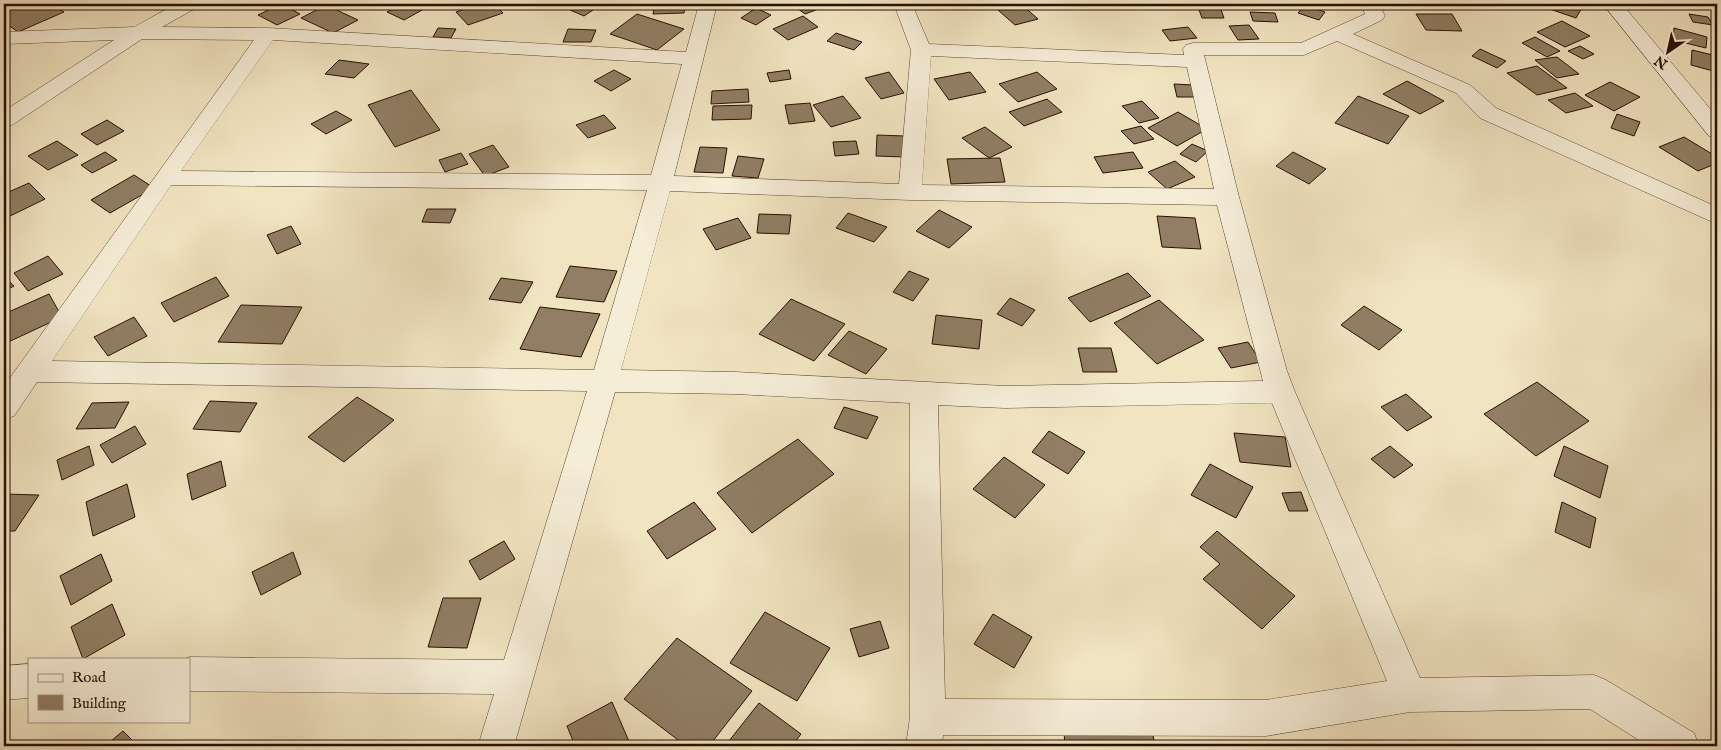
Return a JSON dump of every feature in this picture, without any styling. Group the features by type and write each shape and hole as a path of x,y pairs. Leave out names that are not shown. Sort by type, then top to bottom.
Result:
{"street":[{"path":"4,120 138,33 189,4"},
{"path":"496,746 605,380 661,183 708,4"},
{"path":"903,4 921,50 910,192"},
{"path":"1370,4 1375,16 1304,49 1193,49 1227,197 1273,371 1410,695"},
{"path":"1612,4 1717,131"},
{"path":"4,38 138,33 268,34 694,59"},
{"path":"4,408 164,178 268,34"},
{"path":"1337,34 1463,89 1488,112 1717,216"},
{"path":"921,50 1195,62"},
{"path":"164,178 661,183 910,192 1227,197"},
{"path":"31,371 735,383 1005,397 1281,392"},
{"path":"924,393 926,732 1266,718 1410,695 1594,692 1681,746"},
{"path":"190,674 516,677"},
{"path":"4,683 28,681"}],"building":[{"path":"10,4 51,4 64,12 18,32 4,22 4,6"},
{"path":"281,4 300,14 277,25 258,15"},
{"path":"401,4 433,4 404,20 387,12"},
{"path":"460,4 494,4 503,13 468,25 456,12 465,9"},
{"path":"579,4 602,4 584,16 570,10"},
{"path":"655,4 686,4 684,13 653,14"},
{"path":"815,4 821,8 805,14 793,5"},
{"path":"856,4 881,4 860,9"},
{"path":"1021,4 1038,19 1015,25 998,10"},
{"path":"1118,4 1151,4 1150,9"},
{"path":"1535,4 1574,4 1583,6 1576,18"},
{"path":"326,5 358,20 333,33 301,18"},
{"path":"1305,5 1325,12 1319,20 1298,13"},
{"path":"1198,7 1220,7 1224,18 1202,18"},
{"path":"756,8 771,15 756,25 741,18"},
{"path":"1250,12 1275,13 1278,22 1253,21"},
{"path":"637,14 684,29 657,50 610,34"},
{"path":"1416,14 1452,14 1462,31 1426,30"},
{"path":"1689,14 1708,17 1713,25 1693,22"},
{"path":"803,16 818,27 788,40 773,29"},
{"path":"1562,21 1590,36 1565,47 1537,32"},
{"path":"1249,25 1259,39 1238,40 1229,26"},
{"path":"1188,27 1197,38 1170,41 1162,30"},
{"path":"438,28 456,29 451,38 433,37"},
{"path":"1674,28 1707,37 1706,48 1673,40"},
{"path":"568,29 596,30 591,42 563,42"},
{"path":"836,33 862,42 854,50 827,41"},
{"path":"1535,37 1560,51 1547,57 1522,43"},
{"path":"1580,46 1594,54 1583,59 1568,51"},
{"path":"1480,49 1506,61 1497,68 1472,56"},
{"path":"1692,50 1717,56 1717,72 1691,65"},
{"path":"1557,57 1579,74 1557,78 1535,60"},
{"path":"339,60 369,64 354,78 325,74"},
{"path":"1537,66 1567,88 1537,95 1507,73"},
{"path":"614,70 631,79 611,91 594,81"},
{"path":"789,70 791,79 770,82 767,73"},
{"path":"889,72 904,93 881,99 865,78"},
{"path":"970,72 986,92 949,100 934,79"},
{"path":"1037,72 1057,89 1018,102 999,84"},
{"path":"1407,81 1444,101 1420,114 1383,94"},
{"path":"1610,82 1640,97 1614,111 1585,95"},
{"path":"1174,84 1193,85 1196,97 1177,97"},
{"path":"748,89 749,102 711,104 712,91"},
{"path":"411,90 440,130 395,147 368,105"},
{"path":"1575,93 1593,106 1566,113 1548,100"},
{"path":"843,96 861,118 831,127 813,105"},
{"path":"1358,96 1409,116 1388,144 1335,123"},
{"path":"1047,99 1062,112 1024,126 1009,112"},
{"path":"1142,101 1159,118 1139,123 1122,106"},
{"path":"810,103 815,121 789,124 785,105"},
{"path":"752,105 751,119 712,120 713,106"},
{"path":"336,111 352,120 326,134 311,124"},
{"path":"1178,112 1207,129 1177,146 1148,128"},
{"path":"1617,114 1640,122 1634,136 1611,128"},
{"path":"604,115 616,128 588,138 576,125"},
{"path":"107,120 124,131 97,145 81,134"},
{"path":"1141,126 1154,139 1134,144 1121,131"},
{"path":"985,127 1012,147 989,158 962,138"},
{"path":"877,135 905,136 905,157 876,156"},
{"path":"1684,137 1717,157 1717,163 1698,171 1659,147"},
{"path":"57,141 78,155 48,170 28,156"},
{"path":"856,141 859,154 835,156 833,142"},
{"path":"1192,144 1208,151 1196,162 1180,154"},
{"path":"493,145 509,167 485,176 469,154"},
{"path":"700,147 727,148 723,173 694,172"},
{"path":"105,152 117,160 92,173 81,165"},
{"path":"1133,152 1143,168 1103,173 1094,157"},
{"path":"1293,152 1326,169 1309,184 1276,166"},
{"path":"461,153 468,164 445,172 439,160"},
{"path":"738,156 764,159 758,178 732,176"},
{"path":"1000,158 1005,182 951,184 947,159"},
{"path":"1175,161 1195,177 1167,189 1148,172"},
{"path":"134,175 154,188 110,213 91,200"},
{"path":"29,183 45,199 4,219 4,194"},
{"path":"427,209 456,209 450,223 422,222"},
{"path":"939,210 972,227 949,248 916,231"},
{"path":"848,213 887,227 874,242 836,228"},
{"path":"759,214 791,215 789,234 757,233"},
{"path":"1157,216 1195,218 1201,249 1162,247"},
{"path":"738,218 751,238 716,250 703,229"},
{"path":"291,226 301,244 277,254 267,235"},
{"path":"48,256 63,274 28,291 14,273"},
{"path":"570,266 617,271 604,302 556,297"},
{"path":"909,271 929,279 913,301 893,292"},
{"path":"1128,273 1151,296 1090,322 1068,298"},
{"path":"4,277 14,286 4,291"},
{"path":"216,277 229,296 174,322 161,303"},
{"path":"501,278 533,282 521,303 489,299"},
{"path":"49,294 62,317 4,344 4,314"},
{"path":"1010,298 1035,310 1022,326 997,314"},
{"path":"791,299 845,324 814,361 759,334"},
{"path":"1159,300 1204,340 1157,364 1114,323"},
{"path":"241,305 302,307 282,344 218,342"},
{"path":"1364,306 1402,330 1379,350 1341,325"},
{"path":"540,307 600,314 581,357 520,349"},
{"path":"936,315 982,320 979,349 932,344"},
{"path":"134,317 147,336 108,356 94,337"},
{"path":"849,331 887,349 866,374 828,355"},
{"path":"1248,342 1261,362 1231,368 1218,348"},
{"path":"1078,348 1111,348 1117,372 1083,372"},
{"path":"1537,382 1589,421 1536,456 1484,414"},
{"path":"1406,394 1432,417 1407,431 1381,407"},
{"path":"357,397 394,420 344,462 308,437"},
{"path":"210,401 257,403 240,432 193,429"},
{"path":"129,402 115,428 76,429 92,403"},
{"path":"844,407 878,417 867,439 834,428"},
{"path":"135,426 146,444 112,463 100,445"},
{"path":"1049,431 1085,452 1068,474 1032,452"},
{"path":"1234,433 1285,437 1291,467 1240,462"},
{"path":"798,439 834,474 752,533 717,493"},
{"path":"89,446 94,465 62,480 57,460"},
{"path":"1390,446 1413,465 1394,478 1371,459"},
{"path":"1564,446 1608,466 1600,498 1554,476"},
{"path":"1004,457 1045,485 1015,518 973,489"},
{"path":"221,461 226,486 192,500 187,474"},
{"path":"1210,464 1253,487 1236,518 1191,495"},
{"path":"127,484 135,517 93,536 86,502"},
{"path":"1301,492 1308,511 1289,511 1282,493"},
{"path":"4,494 39,495 15,531 4,531"},
{"path":"694,502 716,529 667,559 647,531"},
{"path":"1562,502 1596,518 1590,548 1555,532"},
{"path":"1217,531 1295,596 1262,629 1203,579 1220,564 1200,547"},
{"path":"504,541 515,559 480,580 469,561"},
{"path":"293,552 301,574 261,595 252,572"},
{"path":"101,554 112,581 71,605 60,576"},
{"path":"443,598 481,598 467,648 428,647"},
{"path":"112,604 125,635 83,658 71,627"},
{"path":"765,612 830,648 797,701 730,663"},
{"path":"993,614 1032,637 1014,668 974,644"},
{"path":"880,621 889,648 859,657 850,629"},
{"path":"677,638 752,691 709,746 686,746 624,699"},
{"path":"612,702 631,746 575,746 567,726"},
{"path":"759,703 801,734 792,746 725,746"},
{"path":"123,731 138,746 105,746"},
{"path":"1064,732 1153,735 1155,746 1065,746"}]}
